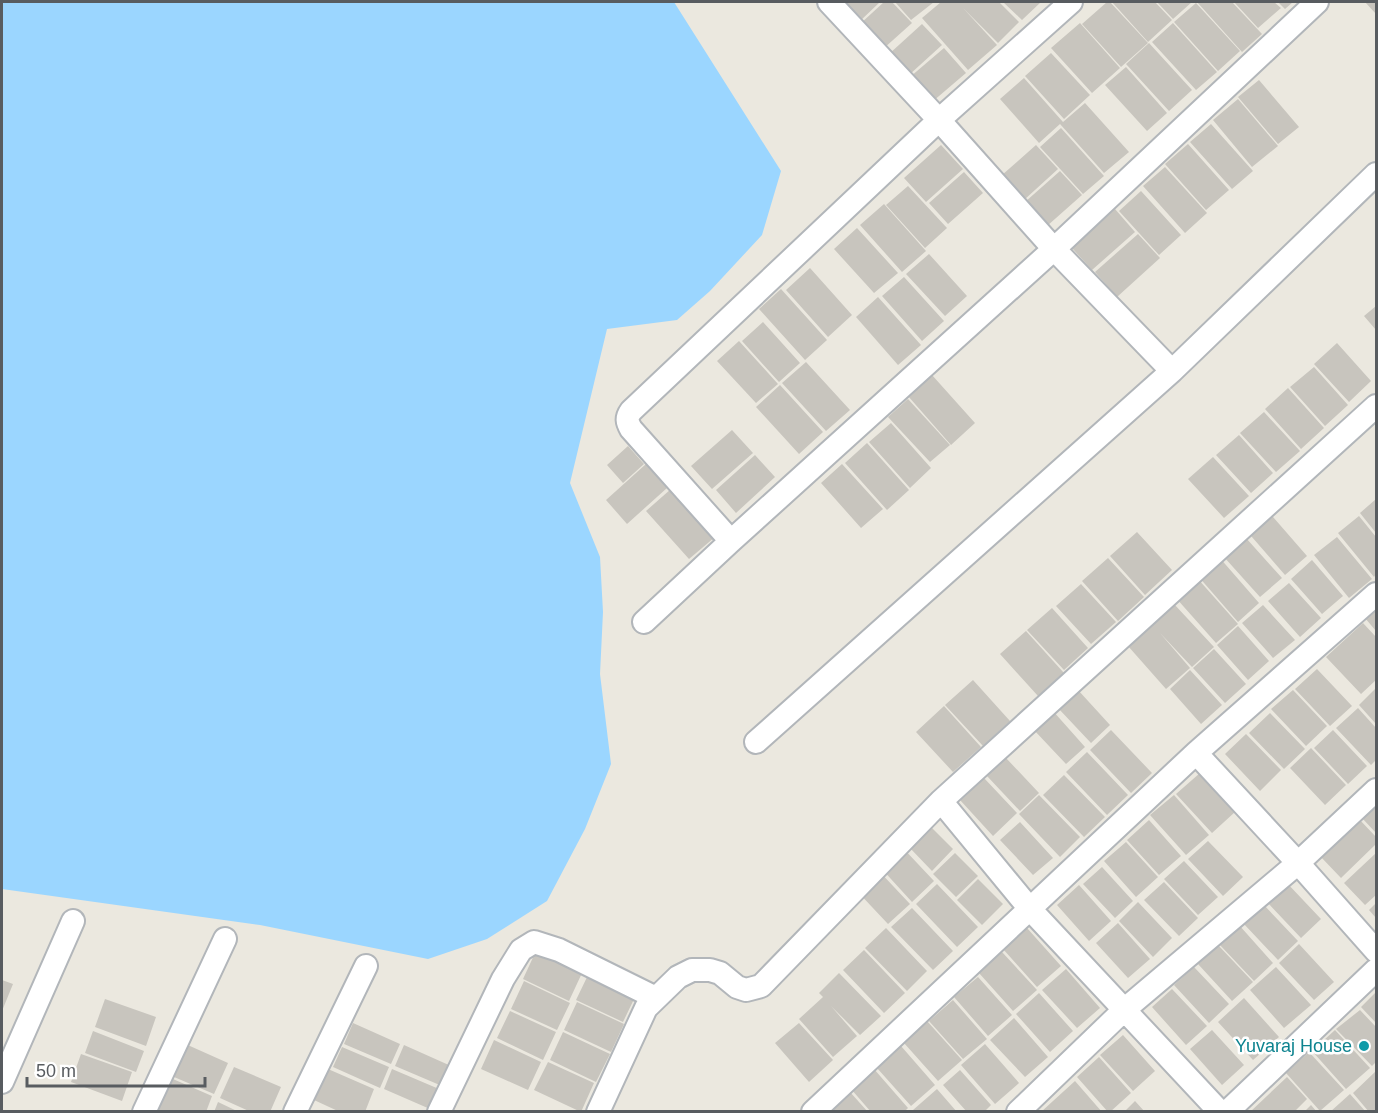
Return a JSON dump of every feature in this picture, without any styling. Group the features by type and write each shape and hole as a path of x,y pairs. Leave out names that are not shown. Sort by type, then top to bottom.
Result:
{"street":[{"path":"829,2 939,120 1054,249 1172,371"},
{"path":"731,541 631,429 627,422 631,411 939,120 1071,2"},
{"path":"644,622 1054,249 1317,2"},
{"path":"756,742 1172,371 1377,174"},
{"path":"598,1112 646,1008 678,977 692,970 710,970 720,973 737,987 746,990 761,986 941,801 1377,406"},
{"path":"813,1112 1196,753 1377,594"},
{"path":"1196,753 1377,951"},
{"path":"1018,1112 1124,1010 1298,862 1377,790"},
{"path":"941,801 1030,909 1220,1112"},
{"path":"2,1082 74,921"},
{"path":"144,1112 225,939"},
{"path":"439,1112 503,979 521,950 534,942 559,950 656,998"},
{"path":"295,1112 366,966"},
{"path":"1227,1112 1377,969"}],"water":[{"path":"2,2 674,2 781,171 762,235 710,291 677,320 607,329 570,483 600,557 603,612 600,674 611,764 585,829 547,901 487,939 428,959 260,925 2,889"}],"building":[{"path":"839,2 880,2 859,22"},
{"path":"884,2 892,2 912,23 883,49 860,24"},
{"path":"895,2 934,2 911,20"},
{"path":"941,2 999,2 1019,22 998,43 963,8 997,45 968,70 922,18"},
{"path":"1003,2 1041,2 1022,20"},
{"path":"1107,2 1110,2 1148,43 1121,67 1082,24"},
{"path":"1112,2 1155,2 1172,20 1148,42"},
{"path":"1157,2 1192,2 1173,19"},
{"path":"1197,2 1232,2 1262,34 1242,52"},
{"path":"1234,2 1274,2 1281,8 1258,28"},
{"path":"1278,2 1293,2 1285,9"},
{"path":"1365,2 1376,2 1376,14"},
{"path":"1196,3 1240,51 1218,71 1174,22"},
{"path":"1080,23 1120,68 1092,93 1051,48"},
{"path":"1173,23 1217,72 1196,90 1152,42"},
{"path":"922,24 942,45 909,75 889,54"},
{"path":"1149,43 1192,90 1169,111 1126,64"},
{"path":"944,48 966,73 932,102 910,77"},
{"path":"1051,53 1090,95 1064,119 1025,76"},
{"path":"1126,67 1167,113 1147,131 1105,85"},
{"path":"1024,78 1063,122 1085,103 1129,152 1104,173 1060,124 1039,143 1000,99"},
{"path":"1259,80 1299,127 1278,144 1238,97"},
{"path":"1238,99 1278,146 1252,167 1213,120"},
{"path":"1211,124 1253,171 1232,189 1190,142"},
{"path":"1061,128 1104,176 1083,194 1040,147"},
{"path":"1188,144 1229,190 1206,210 1165,164"},
{"path":"941,145 963,169 926,202 904,178"},
{"path":"1036,145 1058,169 1024,200 1002,175"},
{"path":"1165,167 1207,213 1185,233 1143,186"},
{"path":"1060,171 1082,195 1047,226 1025,202"},
{"path":"964,172 983,193 948,224 929,203"},
{"path":"908,186 947,228 925,248 886,205"},
{"path":"1141,191 1181,235 1159,255 1119,211"},
{"path":"884,204 926,251 902,272 860,225"},
{"path":"1115,209 1135,232 1092,270 1072,248"},
{"path":"857,228 898,273 874,293 834,249"},
{"path":"1138,234 1160,258 1117,297 1095,272"},
{"path":"929,254 967,296 945,316 906,274"},
{"path":"810,268 852,315 828,337 786,290"},
{"path":"904,277 944,321 922,341 882,296"},
{"path":"781,289 827,340 805,360 759,309"},
{"path":"878,297 921,345 898,365 856,317"},
{"path":"1376,306 1376,330 1364,316"},
{"path":"763,322 800,363 779,382 742,341"},
{"path":"739,341 778,384 756,403 717,361"},
{"path":"1337,343 1371,381 1349,402 1314,364"},
{"path":"806,362 850,410 826,431 782,383"},
{"path":"1314,367 1348,405 1325,426 1290,387"},
{"path":"932,375 975,423 951,445 908,396"},
{"path":"780,385 823,432 799,454 756,407"},
{"path":"1288,388 1324,428 1301,449 1265,409"},
{"path":"908,399 950,445 930,462 888,417"},
{"path":"1264,412 1300,451 1276,472 1240,433"},
{"path":"891,423 931,468 910,488 869,442"},
{"path":"732,430 753,453 712,489 691,466"},
{"path":"1239,435 1273,473 1251,493 1216,455"},
{"path":"867,443 909,490 887,510 845,463"},
{"path":"628,446 644,464 623,483 607,465"},
{"path":"755,455 775,477 736,513 716,490"},
{"path":"1213,457 1249,496 1224,518 1188,479"},
{"path":"646,464 667,488 627,524 606,500"},
{"path":"842,464 883,509 861,528 821,483"},
{"path":"671,489 715,537 689,559 646,511"},
{"path":"1376,499 1376,533 1360,513"},
{"path":"1267,510 1307,556 1285,575 1245,529"},
{"path":"1359,516 1376,537 1376,574 1374,577 1338,533"},
{"path":"1137,532 1172,570 1145,595 1110,556"},
{"path":"1337,537 1372,579 1349,598 1314,555"},
{"path":"1246,538 1282,578 1260,597 1224,557"},
{"path":"1219,557 1259,603 1238,622 1198,576"},
{"path":"1108,558 1144,597 1118,621 1082,581"},
{"path":"1312,560 1343,596 1322,614 1291,579"},
{"path":"1198,579 1238,624 1216,643 1176,598"},
{"path":"1289,583 1321,618 1300,637 1268,601"},
{"path":"1081,584 1116,622 1091,644 1056,606"},
{"path":"1174,604 1214,647 1192,667 1160,633 1190,668 1166,689 1128,646"},
{"path":"1263,605 1295,640 1273,658 1242,623"},
{"path":"1052,608 1088,648 1064,670 1027,630"},
{"path":"1376,608 1376,631 1365,618"},
{"path":"1363,623 1376,637 1376,680 1361,694 1326,657"},
{"path":"1238,626 1269,661 1248,680 1217,645"},
{"path":"1026,631 1064,673 1038,696 1000,654"},
{"path":"1214,649 1246,684 1225,703 1193,668"},
{"path":"1317,669 1352,706 1330,726 1295,689"},
{"path":"1190,670 1222,705 1201,724 1170,689"},
{"path":"973,680 1010,721 983,746 945,705"},
{"path":"1376,688 1376,724 1359,705"},
{"path":"1078,690 1110,725 1091,743 1058,708"},
{"path":"1293,690 1327,726 1306,746 1271,709"},
{"path":"944,706 981,747 953,772 916,732"},
{"path":"1358,708 1376,728 1376,760 1371,765 1336,728"},
{"path":"1053,711 1085,747 1066,764 1033,729"},
{"path":"1270,713 1305,749 1284,769 1249,733"},
{"path":"1111,730 1152,773 1131,793 1090,750"},
{"path":"1333,730 1367,766 1348,784 1314,748"},
{"path":"1246,734 1281,770 1260,791 1225,754"},
{"path":"1311,748 1346,785 1325,805 1290,768"},
{"path":"1087,752 1128,795 1107,815 1066,772"},
{"path":"1006,758 1039,793 1020,811 987,776"},
{"path":"1200,773 1235,812 1212,833 1176,794"},
{"path":"1064,775 1105,817 1084,837 1043,795"},
{"path":"984,778 1017,813 993,836 960,800"},
{"path":"1039,795 1080,837 1060,857 1019,814"},
{"path":"1174,795 1209,835 1186,855 1150,815"},
{"path":"1376,805 1376,833 1362,818"},
{"path":"1359,819 1376,837 1376,844 1341,878 1320,856"},
{"path":"1149,820 1181,856 1159,875 1127,840"},
{"path":"1020,822 1053,858 1033,875 1000,840"},
{"path":"930,826 953,849 932,871 909,847"},
{"path":"1208,841 1243,877 1223,896 1188,859"},
{"path":"1126,842 1158,877 1136,897 1104,861"},
{"path":"902,847 934,881 912,902 880,867"},
{"path":"955,853 978,876 956,897 933,874"},
{"path":"1376,853 1376,895 1365,905 1344,883"},
{"path":"1184,861 1218,897 1198,915 1164,879"},
{"path":"1102,867 1133,901 1115,918 1083,884"},
{"path":"878,870 910,904 888,924 856,890"},
{"path":"978,879 1003,904 982,925 957,900"},
{"path":"1164,882 1198,918 1179,936 1144,900"},
{"path":"1286,882 1321,919 1301,938 1266,901"},
{"path":"937,884 978,927 957,947 916,904"},
{"path":"1079,885 1111,921 1089,941 1057,905"},
{"path":"1138,902 1172,938 1153,957 1119,921"},
{"path":"1376,903 1376,918 1369,910"},
{"path":"1263,904 1298,941 1278,960 1243,923"},
{"path":"912,908 953,951 933,970 891,927"},
{"path":"1118,923 1150,959 1128,978 1096,943"},
{"path":"1239,925 1273,963 1254,981 1219,944"},
{"path":"886,928 927,971 907,991 865,948"},
{"path":"1027,928 1061,966 1037,987 1003,949"},
{"path":"1299,944 1334,982 1314,1000 1279,963"},
{"path":"1218,945 1253,982 1232,1001 1198,964"},
{"path":"864,950 905,993 884,1013 843,970"},
{"path":"536,951 582,973 569,1001 523,979"},
{"path":"1002,952 1037,990 1013,1011 979,973"},
{"path":"1194,967 1229,1004 1209,1023 1174,985"},
{"path":"1276,967 1311,1005 1284,1028 1250,990"},
{"path":"1066,969 1100,1008 1077,1028 1042,990"},
{"path":"589,973 636,995 623,1022 576,1000"},
{"path":"839,973 881,1016 860,1035 831,1006 857,1036 833,1057 799,1019 823,997 819,993"},
{"path":"978,977 1012,1015 988,1036 954,997"},
{"path":"2,980 13,984 2,1011"},
{"path":"524,981 570,1003 557,1030 511,1009"},
{"path":"1172,989 1207,1026 1186,1045 1152,1007"},
{"path":"1376,992 1376,1023 1361,1007"},
{"path":"1039,993 1073,1031 1050,1052 1016,1014"},
{"path":"1244,998 1279,1037 1253,1060 1218,1022"},
{"path":"105,999 156,1017 146,1046 95,1027"},
{"path":"953,1000 987,1039 963,1059 929,1021"},
{"path":"577,1002 624,1024 611,1052 564,1030"},
{"name":"Yuvaraj House","path":"1360,1010 1376,1027 1376,1062 1372,1066 1336,1029"},
{"path":"510,1011 556,1032 543,1060 497,1038"},
{"path":"1014,1018 1048,1057 1025,1077 990,1040"},
{"path":"927,1021 962,1060 938,1081 904,1043"},
{"path":"353,1023 400,1044 391,1064 344,1044"},
{"path":"799,1023 833,1060 809,1082 775,1043"},
{"path":"1212,1030 1244,1065 1222,1085 1190,1049"},
{"path":"1335,1030 1370,1068 1346,1089 1312,1051"},
{"path":"93,1031 144,1051 136,1072 85,1053"},
{"path":"563,1032 610,1054 596,1082 550,1060"},
{"path":"1123,1035 1155,1071 1133,1091 1100,1055"},
{"path":"494,1040 541,1062 528,1090 481,1069"},
{"path":"181,1042 228,1063 214,1094 167,1074"},
{"path":"985,1044 1019,1083 995,1104 961,1065"},
{"path":"404,1045 451,1066 442,1086 395,1066"},
{"path":"901,1046 935,1085 911,1106 877,1068"},
{"path":"342,1047 389,1067 380,1088 333,1067"},
{"path":"1309,1052 1344,1090 1320,1111 1286,1073"},
{"path":"81,1054 132,1072 122,1101 71,1082"},
{"path":"1099,1057 1131,1093 1110,1112 1077,1077"},
{"path":"548,1062 594,1083 581,1112 534,1090"},
{"path":"234,1067 281,1087 270,1112 251,1112 220,1098"},
{"path":"328,1069 374,1089 365,1112 340,1112 314,1100"},
{"path":"392,1069 439,1089 430,1109 384,1089"},
{"path":"874,1069 908,1108 904,1112 871,1112 851,1089"},
{"path":"960,1070 991,1105 984,1112 967,1112 943,1085"},
{"path":"1376,1071 1376,1112 1369,1112 1353,1093"},
{"path":"166,1076 212,1096 206,1112 162,1112 152,1107"},
{"path":"1287,1077 1307,1099 1294,1112 1250,1112"},
{"path":"1075,1081 1102,1112 1041,1112 1053,1101"},
{"path":"937,1089 957,1112 914,1112 913,1110"},
{"path":"850,1092 868,1112 828,1112"},
{"path":"1350,1094 1366,1112 1330,1112"},
{"path":"1135,1101 1145,1112 1124,1112"},
{"path":"218,1102 239,1112 214,1112"},
{"path":"1311,1105 1317,1112 1304,1112"}],"place":[{"name":"Yuvaraj House","path":"1364,1046"}]}
